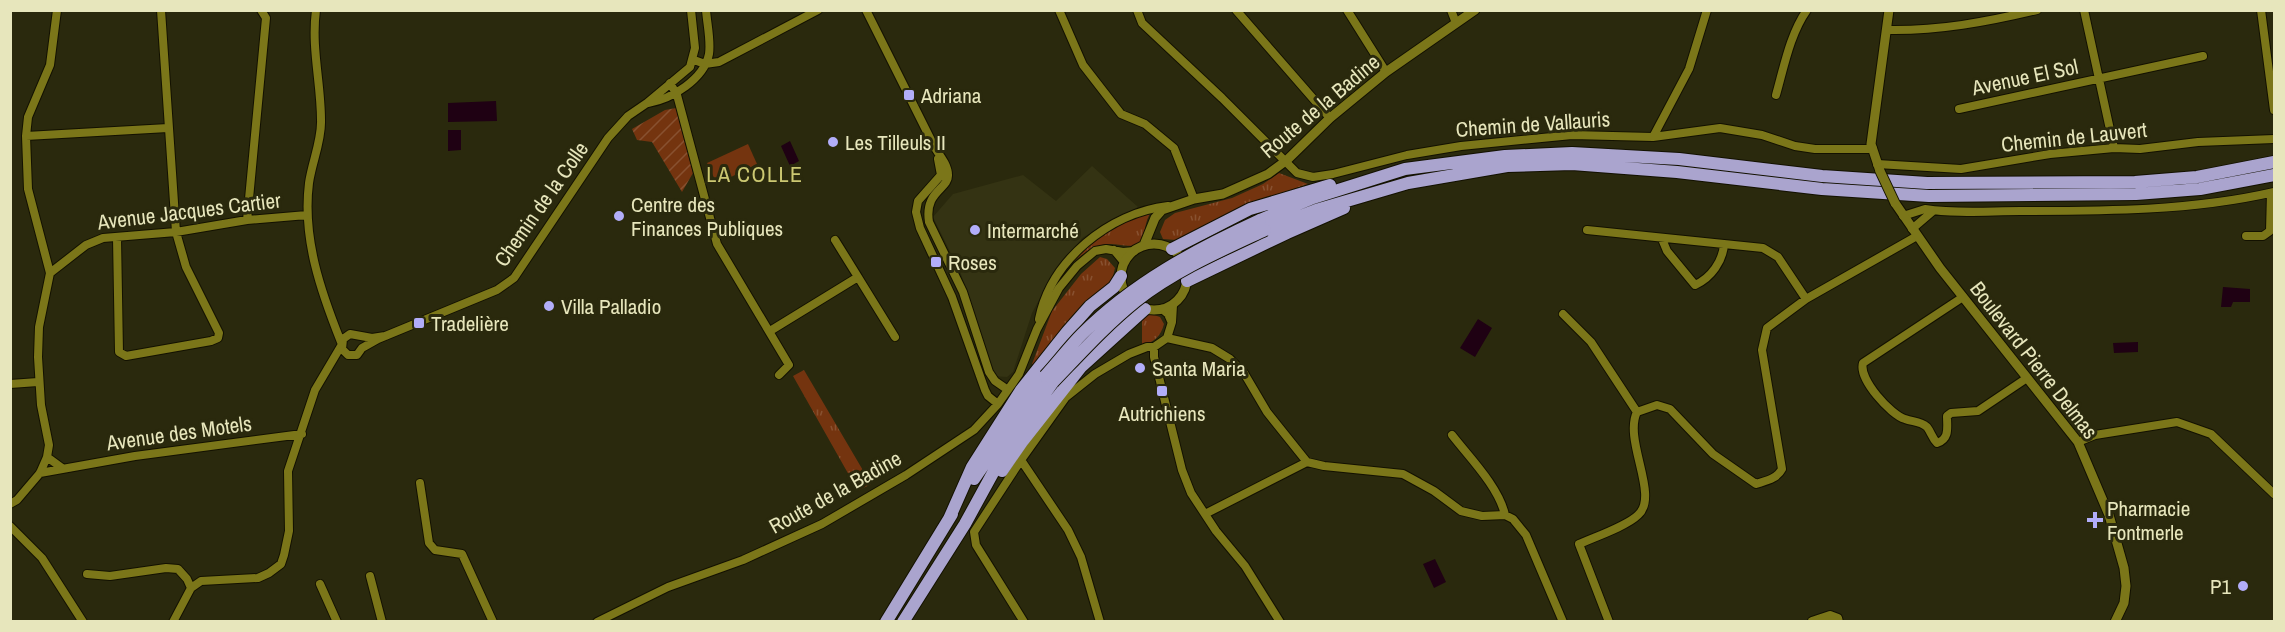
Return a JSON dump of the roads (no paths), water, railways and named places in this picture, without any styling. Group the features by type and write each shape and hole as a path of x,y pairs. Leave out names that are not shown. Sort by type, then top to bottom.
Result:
{"highway":[{"path":"1173,249 1250,209 1308,191 1405,169 1505,156 1572,153 1679,159 1822,176 1927,183 2135,182 2197,177 2274,162"},
{"path":"1263,225 1408,183 1507,166 1572,164 1677,171 1822,189 1929,196 2072,196 2200,189 2274,175"},
{"path":"886,621 996,445 1049,379 1137,300 1182,271 1313,198 1405,169"},
{"path":"1187,281 1287,233 1408,183"},
{"path":"949,519 978,457 1021,390 1067,332 1090,306 1114,287 1121,276"},
{"path":"903,621 965,524 1022,442 1081,367 1145,309"},
{"path":"965,524 1006,449 1049,379"}],"street":[{"path":"10,504 17,500 40,473 49,445 38,382 39,327 50,273 28,189 27,136 28,117 50,65 57,10"},
{"path":"117,238 119,352 126,356 218,338 219,333 186,267 176,232 161,10"},
{"path":"247,220 266,18 261,10"},
{"path":"316,10 313,40 322,122 309,182 307,215 315,264 332,322 342,347 357,355 363,348 359,337 332,322"},
{"path":"691,10 694,60 705,64 719,62 818,10"},
{"path":"705,64 710,50 706,10"},
{"path":"866,10 945,164 948,180 931,197 927,212 929,222 963,292 989,372 995,381 1008,390"},
{"path":"1059,10 1083,65 1121,114 1145,124 1174,148 1194,199"},
{"name":"Chemin de Vallauris","path":"1137,10 1142,23 1298,173 1313,177 1407,155 1461,146 1572,135 1653,136"},
{"path":"1236,10 1330,118"},
{"path":"1347,10 1386,72"},
{"path":"1451,10 1456,23"},
{"name":"Route de la Badine","path":"1144,245 1155,218 1162,210 1194,199 1223,194 1268,174 1287,160 1330,118 1386,72 1475,10"},
{"path":"1653,136 1689,69 1707,10"},
{"path":"1776,95 1789,50 1807,10"},
{"name":"Boulevard Pierre Delmas","path":"1889,10 1871,144 1879,168 1895,203 1915,233 2078,441 2109,515 2124,568 2126,586 2124,603 2115,621"},
{"path":"1887,30 1945,28 1982,23 2037,10"},
{"name":"Avenue El Sol","path":"2084,10 2097,79 2114,148"},
{"path":"2261,10 2274,110"},
{"name":"Avenue El Sol","path":"1959,109 2203,56"},
{"name":"Chemin de la Colle","path":"363,348 373,340 497,290 514,278 608,138 628,116 690,67 694,60"},
{"name":"Chemin de la Colle","path":"647,103 656,102 676,92 697,76 705,64"},
{"path":"670,83 676,92 717,244 789,365 778,375"},
{"path":"27,136 168,128"},
{"path":"1653,136 1720,128 1762,135 1795,146 1815,149 1873,149"},
{"name":"Chemin de Lauvert","path":"1879,168 1960,169 2050,154 2114,148 2140,149 2198,142 2274,139"},
{"path":"935,148 941,166 941,175 918,201 916,212 920,228 952,297 985,390 988,396 998,404"},
{"path":"1903,216 1919,211 2145,209 2202,204 2273,192 2273,221 2270,231 2263,236 2246,236"},
{"name":"Route de la Badine","path":"1037,329 1046,293 1059,271 1076,251 1116,222 1148,209 1176,205"},
{"path":"1609,621 1579,544 1637,517 1645,508 1646,496 1633,432 1633,420 1637,412 1658,405 1670,409 1713,454 1755,484 1768,481 1780,473 1782,469 1762,350 1762,340 1767,328 1806,299 1915,233 1933,211"},
{"name":"Avenue Jacques Cartier","path":"50,273 94,240 176,232 247,220 307,215"},
{"path":"1152,230 1157,244"},
{"path":"1587,230 1763,248 1778,257 1806,299"},
{"path":"1662,239 1667,251 1695,285 1705,281 1723,257 1724,244"},
{"path":"835,240 895,337"},
{"path":"1157,244 1173,249 1184,263 1187,281 1185,290 1173,304 1162,309 1145,309 1135,304 1127,297 1122,287 1121,276 1124,262 1134,250 1144,245 1157,244"},
{"path":"1114,250 1124,262"},
{"name":"Route de la Badine","path":"597,621 668,587 752,556 822,524 906,475 974,430 998,404 1020,374 1037,329 1059,288 1077,266 1095,251 1134,250"},
{"path":"770,332 858,277"},
{"path":"952,297 963,292"},
{"path":"1963,297 1863,363 1862,375 1870,389 1905,419 1919,422 1929,429 1931,436 1937,442 1941,442 1947,434 1947,416 1978,411 2027,378"},
{"path":"1024,621 976,545 974,532 1066,397 1095,374 1129,354 1147,347 1154,347 1167,338 1172,322 1173,304"},
{"path":"1162,309 1172,322"},
{"path":"1563,314 1591,342 1637,412"},
{"path":"173,621 191,588 201,581 258,578 281,564 289,531 287,481 293,459 315,390 342,347 345,337 350,334"},
{"name":"Chemin de la Colle","path":"359,337 373,340"},
{"path":"1167,338 1212,348 1230,358 1244,373 1267,412 1307,462 1324,466 1403,474 1434,491 1461,511 1482,516 1505,514 1513,519 1526,535 1563,621"},
{"path":"1154,347 1154,357 1182,470 1191,494 1245,566 1280,621"},
{"path":"10,384 38,382"},
{"path":"2078,441 2095,435 2177,422 2211,434 2274,494"},
{"name":"Avenue des Motels","path":"40,473 135,456 302,434"},
{"path":"1452,435 1491,486 1503,505 1505,514"},
{"path":"47,457 62,468"},
{"path":"1021,460 1068,530 1081,557 1100,621"},
{"path":"1205,514 1307,462"},
{"path":"420,483 429,543 435,550 462,554 493,621"},
{"path":"10,526 42,558 83,621"},
{"path":"87,574 110,576 166,568 178,569 191,588"},
{"path":"370,576 382,621"},
{"path":"320,584 337,621"},
{"path":"1812,621 1830,615 1838,618 1839,621"}],"place":[{"name":"Adriana","path":"909,95"},
{"name":"Les Tilleuls II","path":"833,142"},
{"name":"Centre des Finances Publiques","path":"619,216"},
{"name":"Intermarché","path":"975,230"},
{"name":"Roses","path":"936,262"},
{"name":"Villa Palladio","path":"549,306"},
{"name":"Tradelière","path":"419,323"},
{"name":"Santa Maria","path":"1140,368"},
{"name":"Autrichiens","path":"1162,391"},
{"name":"Pharmacie Fontmerle","path":"2095,520"},
{"name":"P1","path":"2243,586"}],"district":[{"name":"LA COLLE","path":"755,174"}]}
